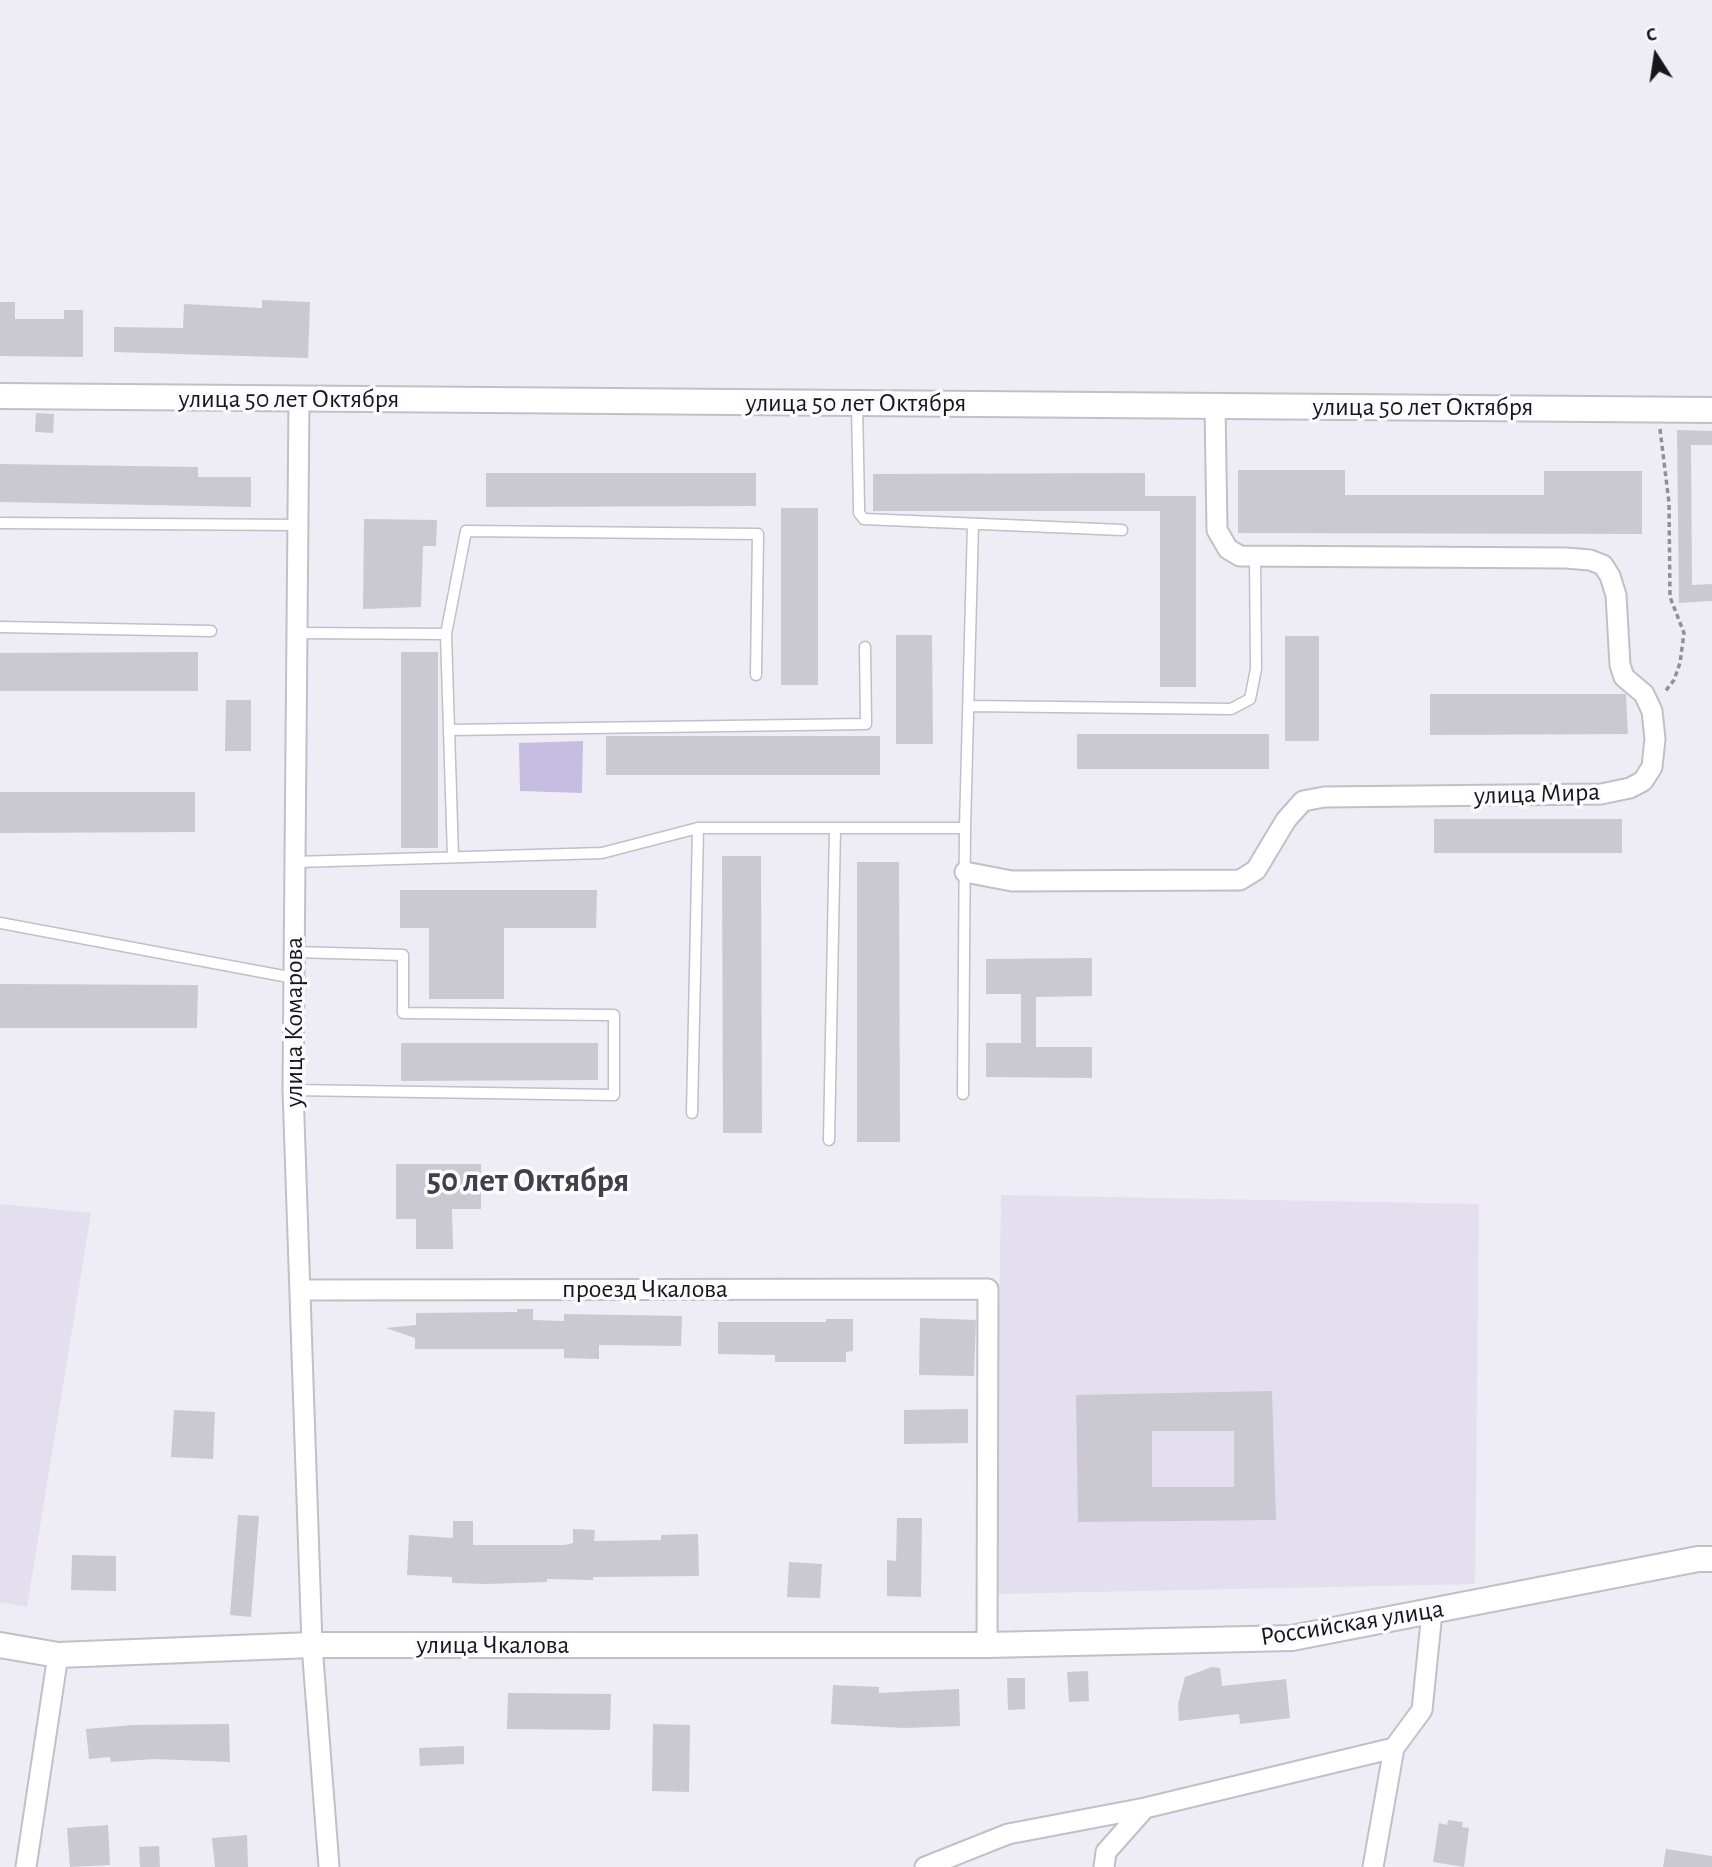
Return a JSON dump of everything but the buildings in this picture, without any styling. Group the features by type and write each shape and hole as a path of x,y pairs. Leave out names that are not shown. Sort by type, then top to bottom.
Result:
{"street":[{"name":"улица 50 лет Октября","path":"0,396 1712,410"},
{"name":"улица Комарова","path":"299,399 293,1090 312,1645 329,1867"},
{"path":"1215,406 1217,530 1228,549 1240,556 1255,557 1590,560 1603,565 1611,576 1616,595 1620,665 1624,677 1644,694 1650,705"},
{"name":"улица Мира","path":"965,872 1012,881 1240,880 1256,870 1286,820 1303,801 1324,797 1601,794 1630,788 1643,781 1652,767 1655,739 1650,705"},
{"name":"проезд Чкалова","path":"301,1290 988,1289 987,1646"},
{"name":"Российская улица","path":"987,1646 1292,1638 1698,1559 1712,1559"},
{"path":"1373,1867 1394,1748 1422,1710 1432,1612"},
{"name":"улица Чкалова","path":"0,1645 58,1655 312,1645 987,1646"},
{"path":"26,1867 58,1655"},
{"path":"925,1867 1008,1834 1145,1808 1394,1748"},
{"path":"1104,1867 1106,1852 1145,1808"}],"lane":[{"path":"857,403 859,513 864,519 1122,530"},
{"path":"0,523 298,525"},
{"path":"963,1094 965,828 973,524"},
{"path":"453,857 446,634 466,531 758,534 756,675"},
{"path":"970,706 1231,709 1250,699 1256,669 1255,557"},
{"path":"0,627 211,631"},
{"path":"297,633 446,634"},
{"path":"449,730 866,724 865,647"},
{"path":"295,862 602,853 698,828 965,828"},
{"path":"692,1114 698,828"},
{"path":"828,1140 835,828"},
{"path":"0,923 294,978"},
{"path":"293,952 403,955 403,1013 614,1015 614,1095 293,1090"}],"path":[{"path":"1650,705 1674,680 1684,633 1670,597 1669,503 1660,443 1660,409"}],"shaded area":[{"path":"583,741 582,793 520,791 519,743"},
{"path":"1001,1195 1479,1204 1475,1584 995,1594"},
{"path":"0,1204 91,1213 27,1607 0,1602"}],"district":[{"name":"50 лет Октября","path":"528,1181"}]}
